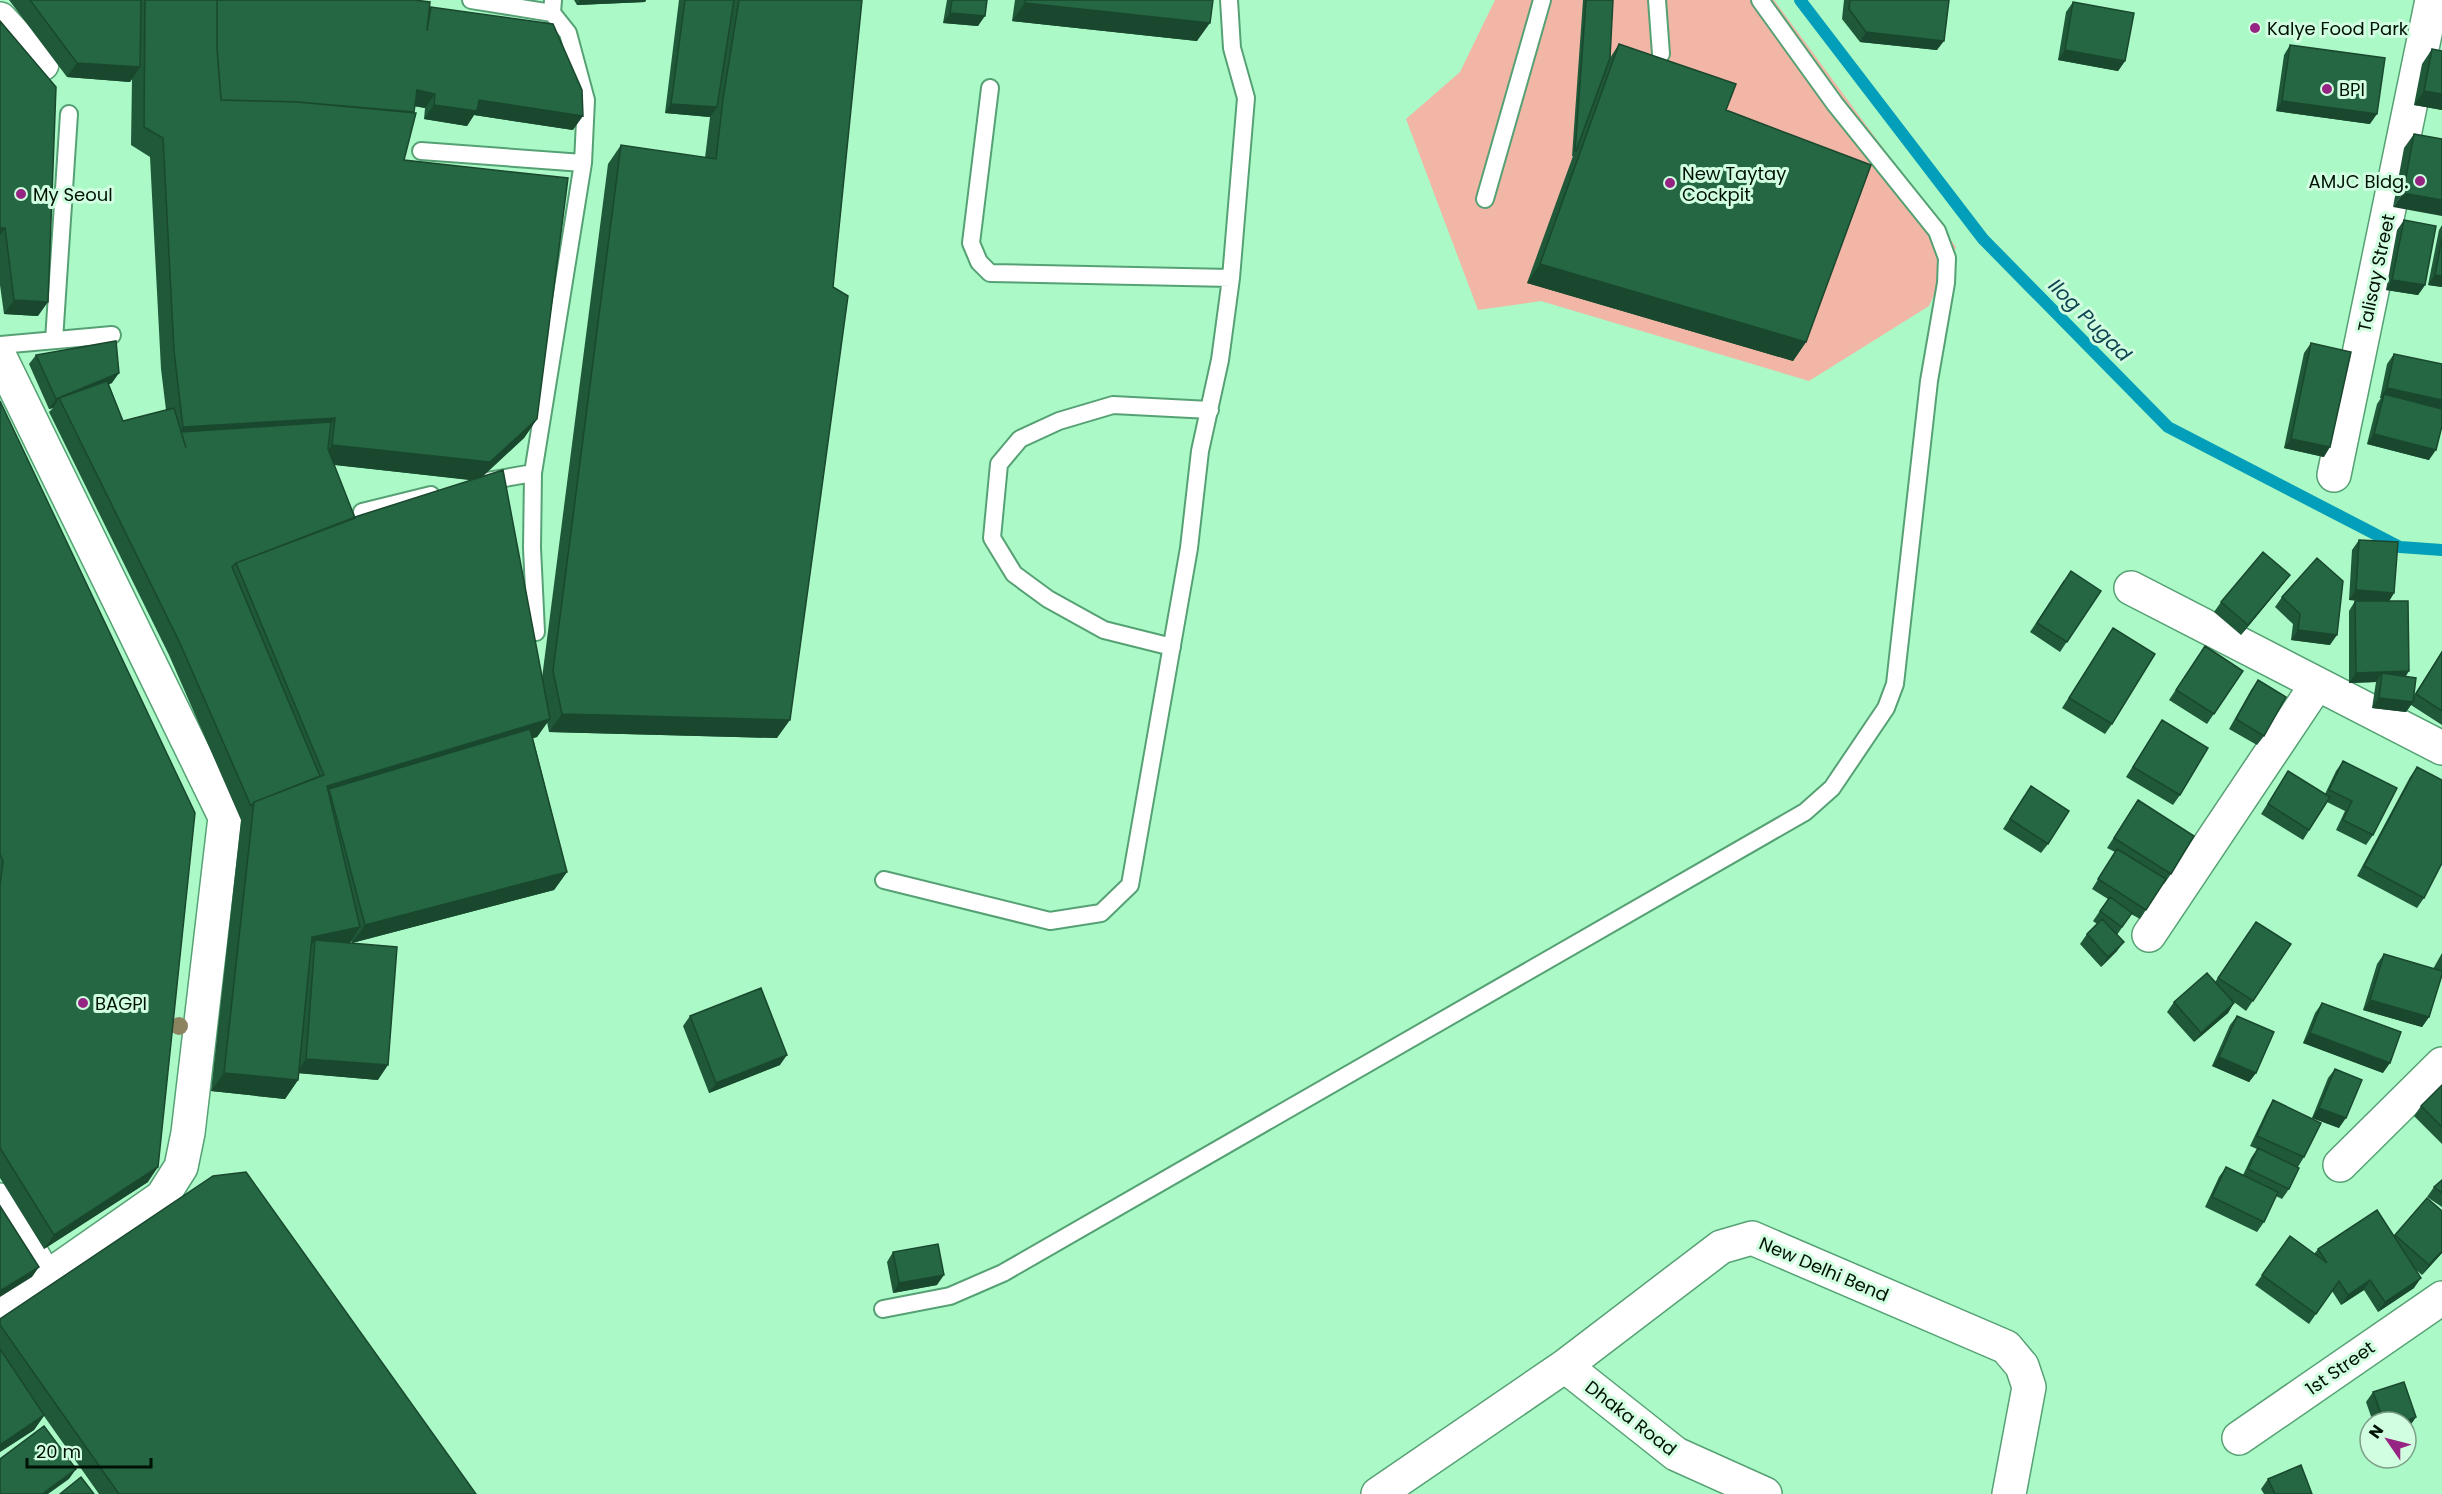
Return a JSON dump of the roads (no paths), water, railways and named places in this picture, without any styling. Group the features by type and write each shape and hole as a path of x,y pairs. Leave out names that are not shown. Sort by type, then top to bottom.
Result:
{"street":[{"name":"Talisay Street","path":"2334,475 2432,0"},
{"path":"0,19 42,64"},
{"path":"0,357 225,817 182,1167 162,1197 46,1278 0,1306"},
{"path":"2132,588 2442,748"},
{"path":"2150,935 2317,684"},
{"path":"2340,1165 2442,1064"},
{"path":"0,1200 46,1278"},
{"name":"New Delhi Bend","path":"1378,1494 1416,1484 1721,1247 1752,1238 2006,1347 2022,1366 2029,1388 2009,1494"},
{"name":"1st Street","path":"2239,1438 2442,1298"},
{"name":"Dhaka Road","path":"1565,1366 1676,1454 1765,1494"}],"lane":[{"path":"471,0 553,6 568,33 586,100 583,163 533,472 532,548 536,632"},
{"path":"884,879 1050,921 1101,913 1130,885 1189,548 1200,451 1220,360 1231,278 1246,98 1232,48 1229,0"},
{"path":"1485,199 1542,0"},
{"path":"1657,0 1660,54"},
{"path":"883,1309 950,1296 1003,1273 1804,812 1832,788 1886,708 1895,684 1929,381 1946,283 1947,258 1937,231 1834,104 1760,0"},
{"path":"990,88 971,243 979,262 990,273 1231,278"},
{"path":"54,340 69,114"},
{"path":"421,151 583,163"},
{"path":"0,345 112,335"},
{"path":"1172,647 1104,630 1048,599 1014,574 992,538 999,464 1020,439 1059,421 1113,405 1210,410"},
{"path":"362,512 456,488 533,472"}],"waterway":[{"name":"Ilog Pugad","path":"1800,0 1983,239 2168,427 2400,547 2442,550"}],"place":[{"name":"Kalye Food Park","path":"2255,28"},
{"name":"BPI","path":"2327,89"},
{"name":"AMJC Bldg.","path":"2420,181"},
{"name":"New Taytay Cockpit","path":"1670,183"},
{"name":"My Seoul","path":"21,194"},
{"name":"BAGPI","path":"83,1003"}]}
